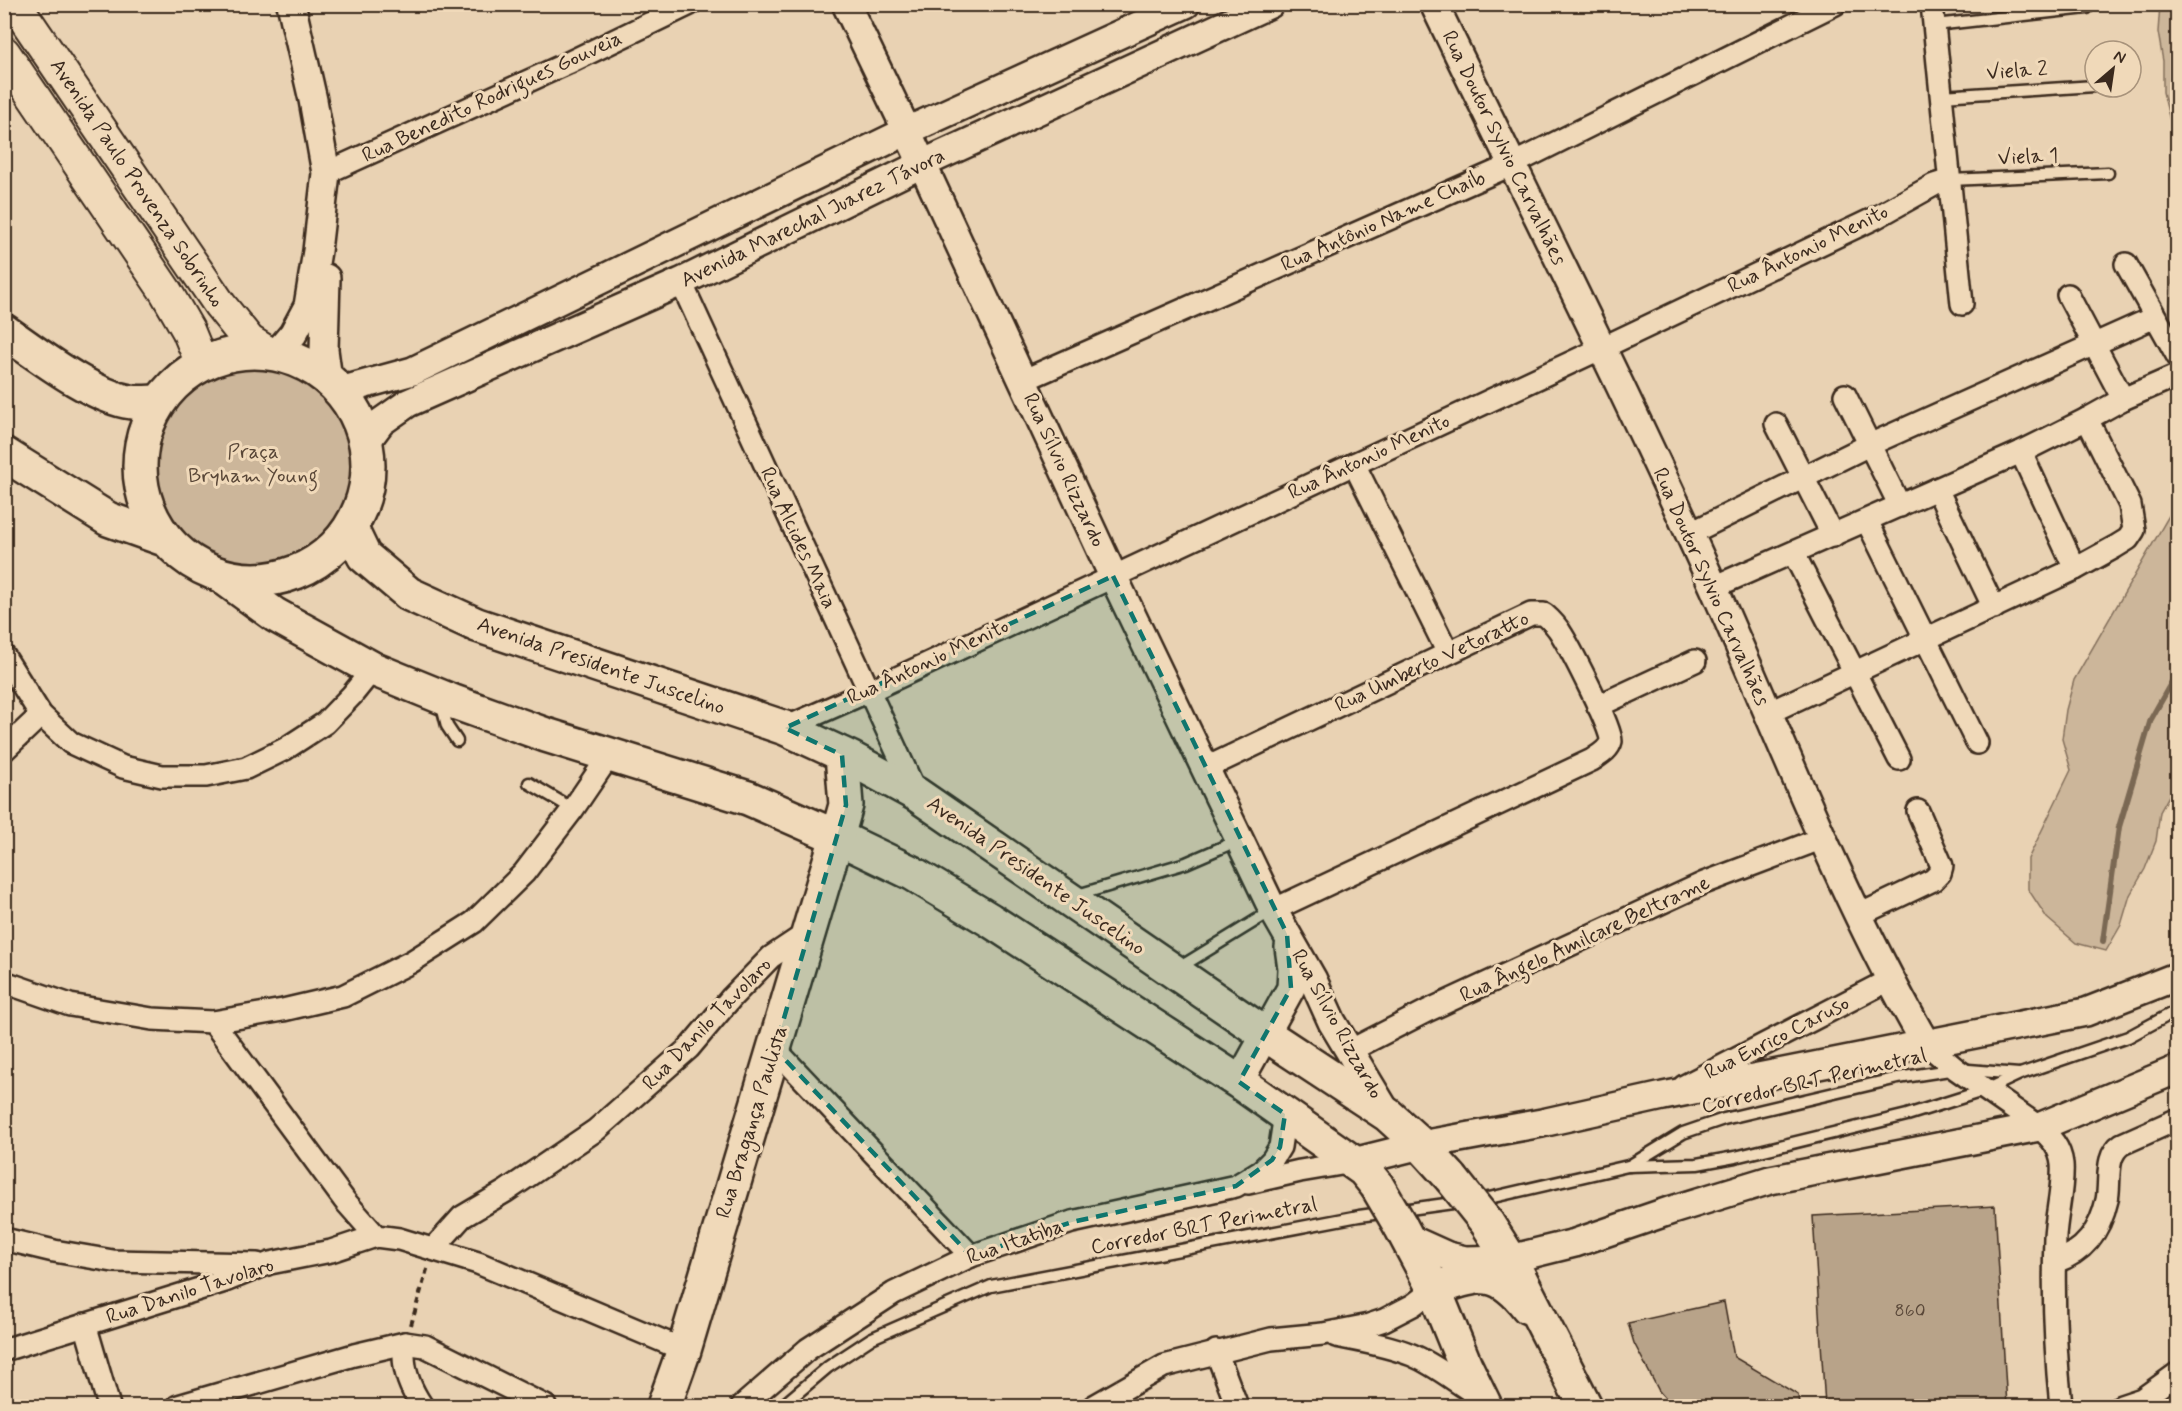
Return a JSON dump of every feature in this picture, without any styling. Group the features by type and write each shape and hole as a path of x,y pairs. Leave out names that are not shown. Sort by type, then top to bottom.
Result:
{"main road":[{"name":"Avenida Paulo Provenza Sobrinho","path":"15,4 220,305 249,340 272,353"},
{"name":"Avenida Paulo Provenza Sobrinho","path":"4,53 166,292 188,330 202,364"},
{"path":"4,331 107,396 130,402 159,402"},
{"path":"220,575 259,580 298,572 327,554 351,529 368,482 366,442 357,415 334,385 272,353 234,353 202,364 178,381 159,402 146,429 140,458 142,487 151,515 167,540 183,555 200,567 220,575 275,615 373,669 546,735 748,798 912,873 990,920 1239,1082 1364,1170 1377,1186 1404,1232 1440,1303 1484,1403"},
{"path":"7,461 108,519 167,540"},
{"name":"Avenida Presidente Juscelino","path":"351,529 364,556 410,594 477,625 785,728 916,794 1174,971 1268,1029 1388,1115 1421,1145 1451,1178 1510,1259 1586,1407"},
{"name":"Rua Bragança Paulista","path":"664,1407 684,1350 775,1049 795,973 810,931 846,805 842,755"},
{"path":"1440,1303 1467,1278 1480,1276 1502,1281 1514,1289 1545,1330"}],"street":[{"path":"291,4 313,100 325,183 324,350 334,385"},
{"name":"Rua Benedito Rodrigues Gouveia","path":"325,183 690,4"},
{"name":"Rua Sílvio Rizzardo","path":"846,4 1204,769 1273,910 1388,1115"},
{"name":"Avenida Marechal Juarez Távora","path":"334,385 413,371 907,131 1186,4"},
{"name":"Avenida Marechal Juarez Távora","path":"366,442 381,422 408,403 681,282 922,164 1269,4"},
{"name":"Rua Doutor Sylvio Carvalhães","path":"1434,4 1602,348 1714,587 1822,838 1891,980 1926,1044 1956,1069 2039,1127 2051,1137 2058,1148 2062,1166 2055,1236 2056,1357 2061,1407"},
{"name":"Rua Antônio Name Chaib","path":"1022,381 1511,165 1835,4"},
{"path":"1933,15 1962,304"},
{"name":"Rua Ântonio Menito","path":"785,728 869,691 1602,348 1875,218 1935,185 1950,180"},
{"path":"272,353 293,334 308,306 325,183"},
{"path":"2126,264 2178,357"},
{"name":"Rua Alcides Maia","path":"681,282 916,794"},
{"path":"2068,296 2123,399"},
{"path":"1689,534 1869,445 2155,317"},
{"path":"1714,587 1794,554 2021,452 2123,399 2178,375"},
{"path":"1845,395 1900,506"},
{"path":"1768,713 2075,569 2128,539 2134,530 2130,505 2087,419"},
{"path":"1776,424 1833,536"},
{"path":"2021,452 2075,569"},
{"path":"1354,464 1448,653"},
{"path":"1937,489 1994,608"},
{"path":"1867,521 1977,743"},
{"path":"1794,554 1899,759"},
{"name":"Rua Umberto Vetoratto","path":"1204,769 1531,614 1544,614 1553,621 1563,635 1598,706 1610,732 1611,741 1606,750 1592,760 1273,910"},
{"path":"4,656 41,715 71,743 123,767 162,776 206,776 246,768 285,749 325,723 373,669"},
{"path":"1598,706 1695,661"},
{"path":"4,750 41,715"},
{"path":"4,982 70,1005 152,1019 213,1022 283,1010 343,996 411,962 474,922 524,873 573,809 609,756"},
{"path":"1859,915 1933,880 1940,873 1942,866 1918,811"},
{"name":"Rua Ângelo Amilcare Beltrame","path":"1345,1041 1427,1011 1704,883 1822,838"},
{"name":"Rua Danilo Tavolaro","path":"434,1248 462,1217 506,1191 596,1130 688,1048 732,997 771,957 810,931"},
{"name":"Rua Sílvio Rizzardo","path":"1239,1082 1291,988 1293,978 1287,934"},
{"path":"1236,1186 1300,1171 1353,1162 1421,1145 1542,1123 1663,1096 2086,1012 2178,976"},
{"name":"Rua Enrico Caruso","path":"1663,1096 1891,980"},
{"path":"1268,1029 1286,1010 1295,1005 1305,1005 1345,1041"},
{"path":"213,1022 345,1201 376,1236 434,1248 478,1263 684,1350"},
{"path":"775,1049 971,1256"},
{"path":"1404,1232 1448,1256 1465,1260 1510,1259 1575,1243 1770,1180 2039,1127 2178,1069"},
{"name":"Rua Itatiba","path":"742,1407 808,1349 894,1293 971,1256 1072,1222 1236,1186 1262,1170 1272,1160 1280,1147 1285,1114"},
{"path":"2055,1262 2076,1255 2095,1232 2107,1200 2111,1157 2115,1149 2178,1119"},
{"name":"Rua Danilo Tavolaro","path":"4,1350 225,1281 270,1263 331,1251 376,1236"},
{"path":"4,1239 54,1251 113,1261 207,1264 270,1263"},
{"path":"1094,1407 1164,1366 1271,1339 1323,1334 1384,1320 1413,1305 1440,1303"},
{"path":"85,1324 109,1407"},
{"path":"1323,1334 1390,1347 1413,1356 1432,1365 1484,1403"},
{"path":"405,1343 403,1353 410,1388 422,1407"},
{"path":"178,1407 354,1355 405,1343 425,1346 545,1407"},
{"path":"1216,1352 1237,1407"},
{"path":"2121,1407 2142,1399 2178,1373"}],"lane":[{"path":"1933,15 2087,8"},
{"name":"Viela 2","path":"1942,96 2083,87"},
{"name":"Viela 1","path":"1950,180 2108,173"},
{"path":"439,696 447,726 457,741"},
{"path":"529,783 573,809"},
{"path":"1068,898 1186,863 1239,840"},
{"path":"1174,971 1273,910"},
{"name":"Corredor BRT Perimetral","path":"782,1407 828,1367 872,1338 991,1286 1359,1216 1489,1198 1628,1166 1697,1164 1735,1157 1907,1114 1986,1090 2020,1074 2128,1037 2178,1010"},
{"name":"Corredor BRT Perimetral","path":"1628,1166 1683,1133 1724,1119 1898,1078 1956,1069 2020,1074"}],"path":[{"path":"405,1343 434,1248"}],"highlighted area":[{"path":"1113,576 1287,934 1291,988 1239,1082 1285,1114 1280,1147 1272,1160 1236,1186 1072,1222 971,1256 775,1049 846,805 842,755 785,728"}],"green space":[{"path":"2160,5 2177,5 2177,150 2163,92 2163,61 2158,32"},
{"path":"2177,222 2177,460 2171,436 2174,377 2166,346"},
{"name":"Praça Bryham Young","path":"242,361 262,361 282,365 301,373 318,384 332,398 351,434 355,464 351,494 343,513 332,530 318,544 282,563 262,567 242,567 222,563 203,555 186,544 172,530 153,494 149,474 149,454 153,434 161,415 172,398 186,384 222,365"},
{"path":"2177,487 2177,781 2160,812 2156,841 2145,869 2130,895 2121,925 2106,951 2076,943 2047,918 2028,889 2028,859 2071,770 2062,739 2066,710 2074,680 2174,507"}],"building":[{"path":"1995,1206 2007,1406 1825,1406 1813,1216"},
{"path":"1724,1302 1734,1357 1798,1395 1799,1406 1672,1406 1659,1391 1634,1343 1628,1323"}],"waterway":[{"path":"2103,941 2119,827 2151,719 2178,671"}]}
